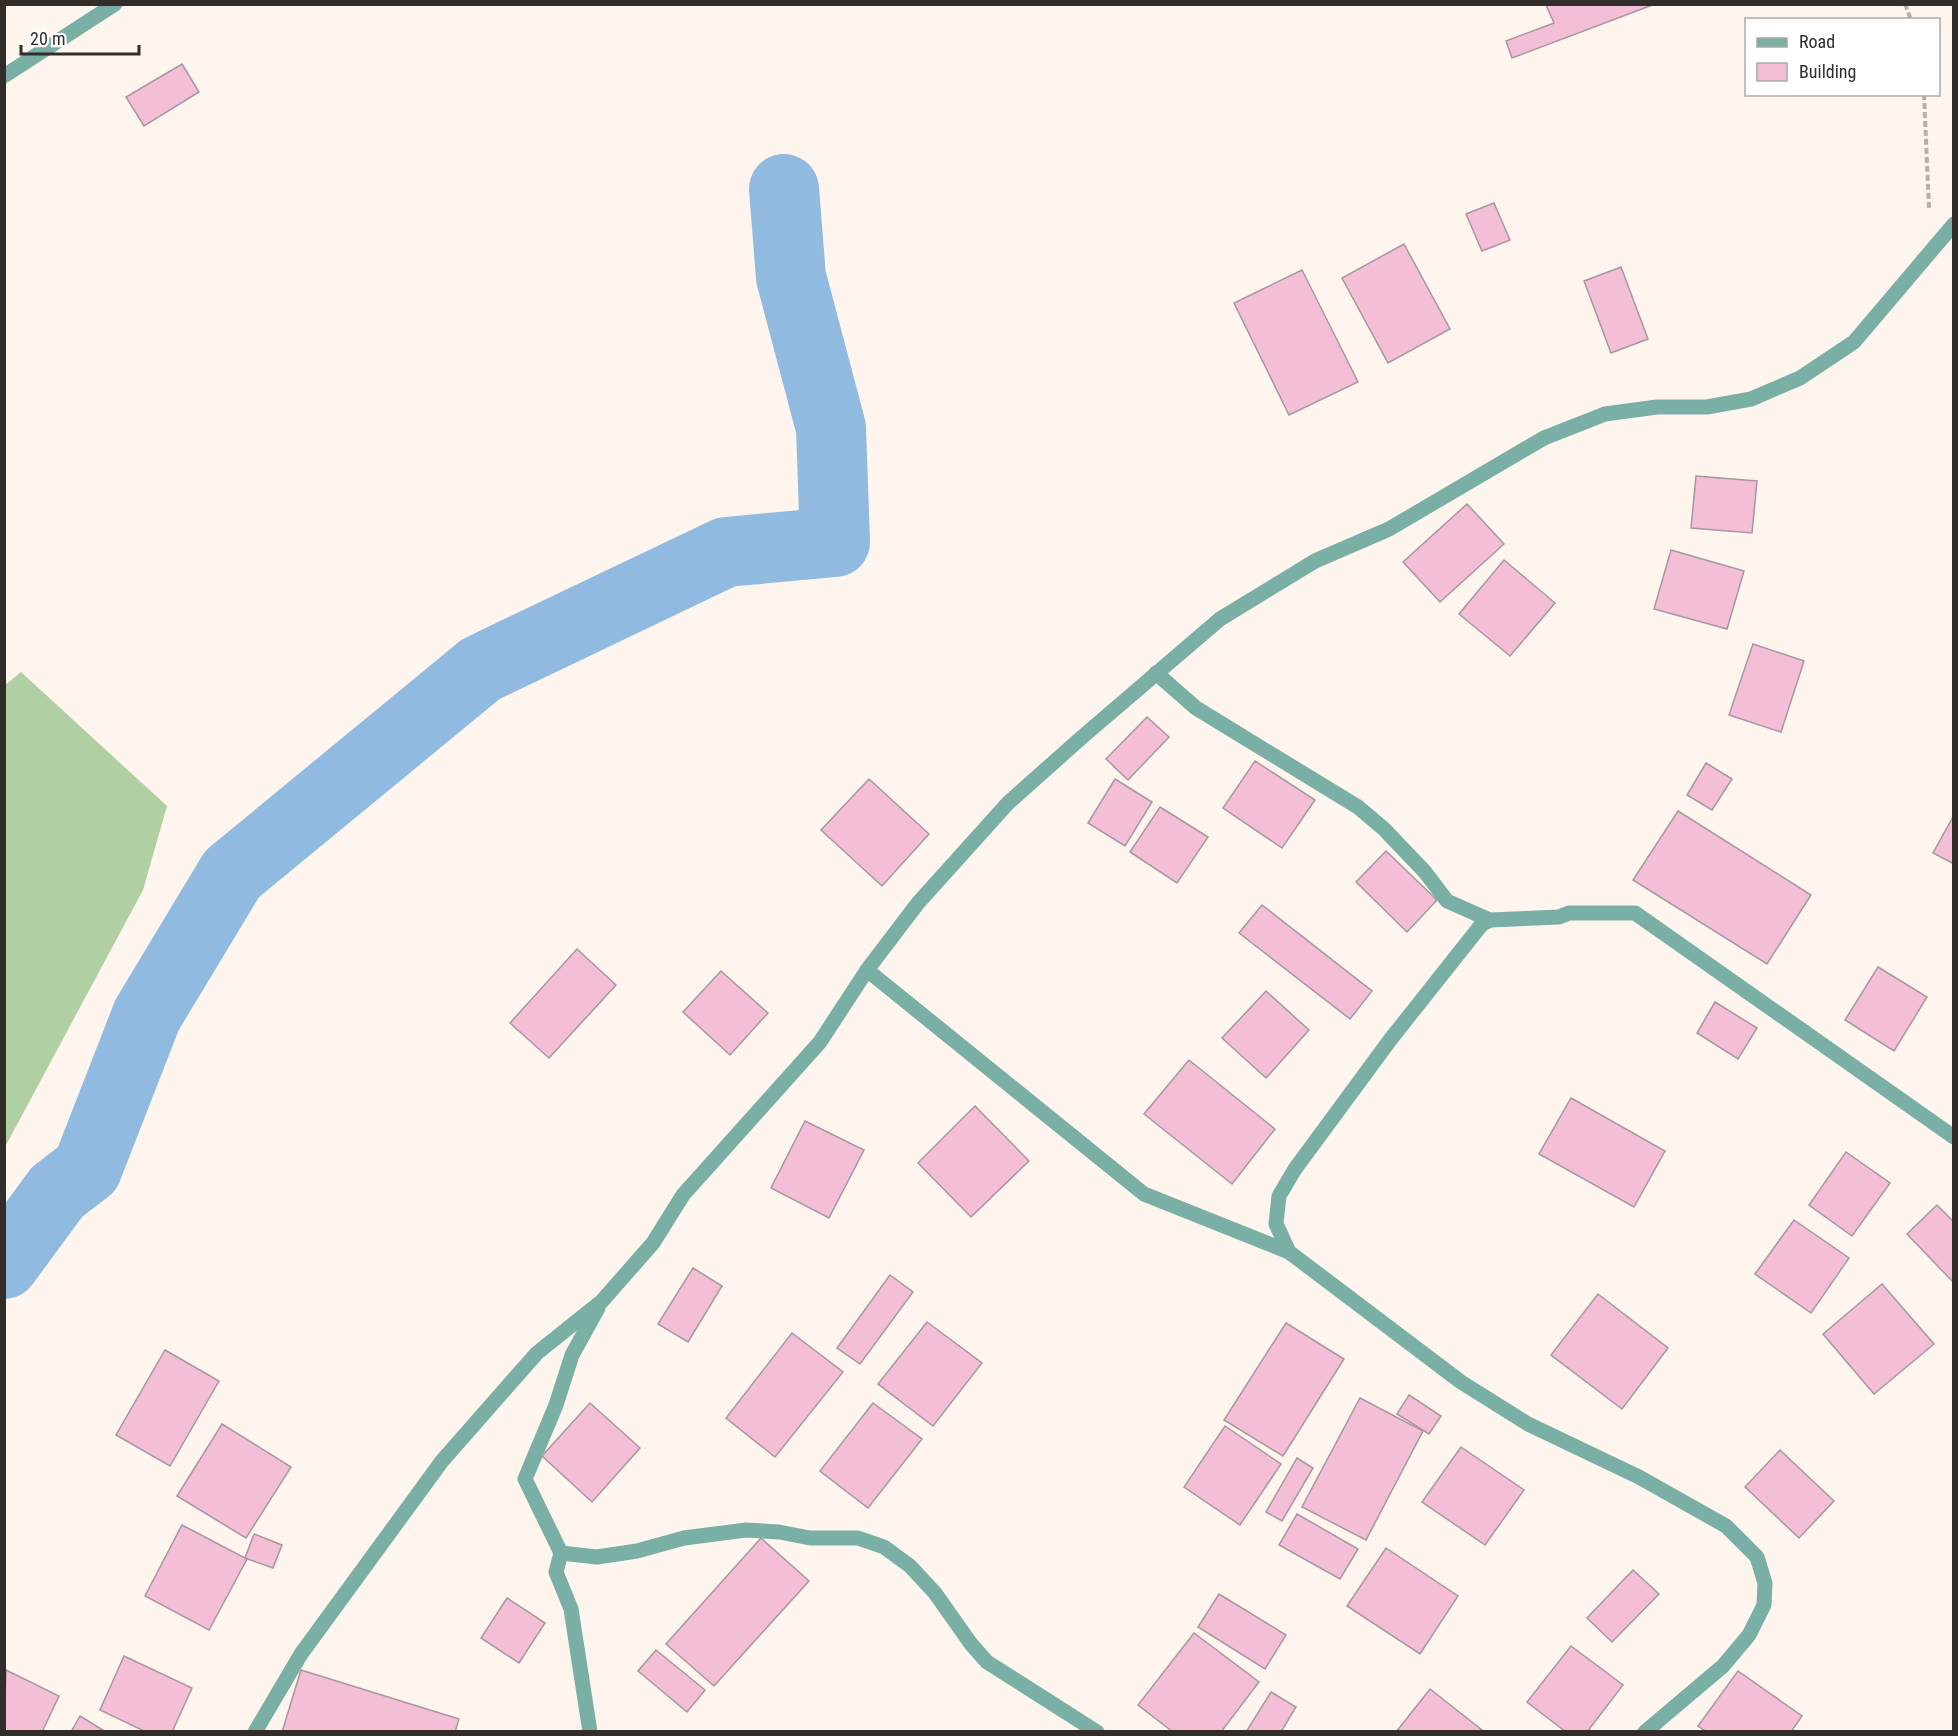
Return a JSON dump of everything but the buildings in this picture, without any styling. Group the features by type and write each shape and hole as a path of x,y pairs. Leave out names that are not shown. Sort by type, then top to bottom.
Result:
{"street":[{"path":"4,76 116,4"},
{"path":"255,1731 301,1654 442,1461 537,1353 602,1301 653,1243 683,1195 820,1042 867,970 918,903 1008,803 1220,619 1315,561 1389,529 1544,438 1605,414 1657,407 1707,407 1751,399 1800,378 1854,342 1953,224"},
{"path":"1156,673 1196,708 1358,807 1384,829 1425,872 1447,901 1490,920"},
{"path":"1289,1252 1276,1224 1279,1196 1295,1169 1390,1040 1482,924 1490,920 1559,917 1569,913 1635,913 1953,1137"},
{"path":"867,970 1144,1194 1289,1252 1461,1382 1528,1424 1639,1477 1726,1526 1757,1557 1765,1583 1764,1605 1749,1635 1723,1666 1645,1731"},
{"path":"590,1731 571,1609 556,1572 561,1553 525,1479 556,1405 572,1355 602,1301"},
{"path":"561,1553 597,1557 637,1551 684,1538 746,1530 779,1532 810,1538 858,1538 884,1547 910,1566 935,1593 970,1644 987,1662 1097,1731"}],"path":[{"path":"1924,96 1929,173 1930,252"}],"green space":[{"path":"21,672 167,806 143,890 5,1147 4,686"}],"waterway":[{"path":"4,1264 57,1192 87,1169 147,1015 232,874 481,669 726,552 835,542 831,428 791,277 784,189"}]}
